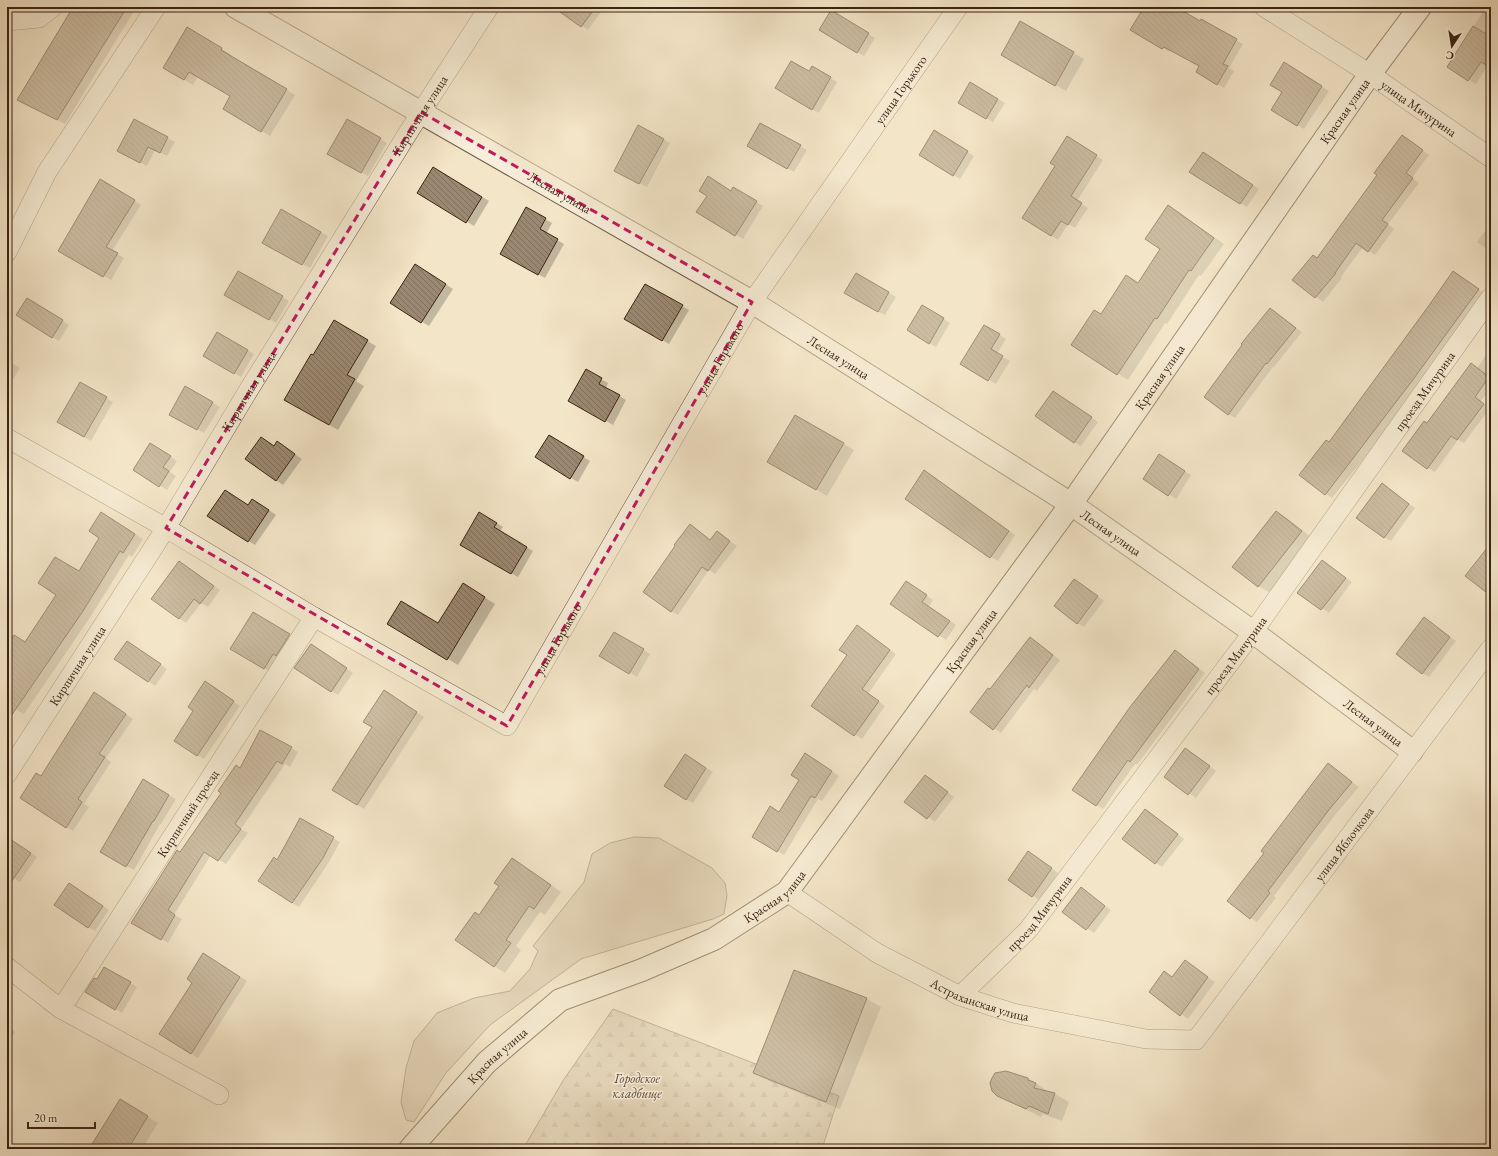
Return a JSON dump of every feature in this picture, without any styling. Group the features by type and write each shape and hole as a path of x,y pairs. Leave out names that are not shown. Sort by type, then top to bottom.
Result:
{"main road":[{"name":"Лесная улица","path":"236,7 752,302 1071,504 1252,632 1412,751"},
{"name":"Красная улица","path":"410,1149 487,1062 560,1000 642,970 714,939 787,892 1071,504 1370,74 1420,7"}],"street":[{"path":"7,21 39,18 53,7"},
{"path":"7,252 47,172 156,7"},
{"name":"Кирпичная улица","path":"7,774 166,528 248,391 488,7"},
{"name":"улица Горького","path":"314,617 507,726 752,302 958,7"},
{"name":"улица Мичурина","path":"1264,7 1370,74 1491,158"},
{"name":"проезд Мичурина","path":"960,996 1028,930 1252,632 1491,297"},
{"path":"7,438 166,528 314,617"},
{"name":"Кирпичный проезд","path":"61,1009 314,617"},
{"name":"улица Яблочкова","path":"1196,1040 1491,648"},
{"name":"Астраханская улица","path":"787,892 877,953 960,996 1013,1014 1146,1040 1196,1040"},
{"path":"7,967 61,1009 219,1095"}],"highlighted area":[{"path":"421,112 752,302 507,726 166,528"}],"green space":[{"path":"634,837 659,838 712,868 725,883 727,895 724,914 713,919 581,959 490,1025 446,1073 414,1122 406,1120 401,1102 406,1068 414,1041 437,1013 474,998 510,991 530,969 538,951 533,946 584,882 592,854 610,843"},
{"name":"Городское кладбище","path":"613,1009 839,1096 822,1149 523,1149 564,1079"}],"building":[{"path":"73,7 127,7 57,120 17,100"},
{"path":"553,7 596,7 581,27"},
{"path":"1144,7 1176,7 1200,21 1201,19 1237,39 1223,64 1228,66 1217,85 1196,72 1199,66 1164,47 1162,49 1130,30"},
{"path":"831,10 869,33 857,53 819,30"},
{"path":"1020,21 1074,52 1055,86 1001,55"},
{"path":"1473,26 1491,37 1491,68 1481,62 1468,81 1447,67"},
{"path":"187,27 222,48 221,50 287,89 261,132 223,109 230,96 189,72 184,80 163,68"},
{"path":"791,61 809,71 812,66 831,77 812,110 775,88"},
{"path":"1284,62 1322,86 1297,126 1271,110 1282,92 1270,85"},
{"path":"970,82 998,99 986,119 958,103"},
{"path":"134,119 168,137 160,153 148,147 140,163 117,151"},
{"path":"347,119 381,138 361,173 327,154"},
{"path":"760,123 801,145 787,169 747,146"},
{"path":"638,125 664,139 639,184 614,171"},
{"path":"934,130 968,151 953,176 919,155"},
{"path":"1402,135 1423,150 1406,173 1413,178 1382,220 1388,224 1368,252 1356,243 1336,273 1315,298 1292,280 1313,255 1317,258 1377,175 1374,173"},
{"path":"1067,136 1097,155 1071,196 1082,203 1068,225 1061,221 1051,236 1022,218 1055,166 1050,163"},
{"path":"1203,152 1253,185 1240,204 1189,172"},
{"path":"433,167 482,197 466,223 417,193"},
{"path":"708,176 731,191 733,187 757,201 735,236 696,212 707,196 699,191"},
{"path":"100,179 135,200 106,247 118,253 103,277 58,251"},
{"path":"1168,205 1214,238 1191,271 1189,270 1157,319 1155,318 1117,375 1071,345 1094,310 1101,314 1126,275 1138,283 1160,249 1145,239"},
{"path":"526,207 546,218 540,229 558,239 538,275 500,254"},
{"path":"281,209 321,232 302,265 262,243"},
{"path":"415,264 446,284 421,323 390,303"},
{"path":"238,271 283,296 269,320 224,295"},
{"path":"1453,271 1479,289 1412,381 1325,495 1299,475 1326,440 1329,442"},
{"path":"856,273 889,292 878,312 844,293"},
{"path":"645,284 683,305 662,341 624,319"},
{"path":"27,298 63,320 52,338 16,315"},
{"path":"922,305 944,318 929,344 907,330"},
{"path":"1270,308 1296,328 1267,364 1266,363 1228,415 1204,397 1242,345 1241,344"},
{"path":"334,320 368,340 347,375 355,379 329,425 284,400 311,354 313,355"},
{"path":"984,325 1000,334 991,349 1003,356 988,381 960,364"},
{"path":"217,332 248,350 234,374 203,356"},
{"path":"1471,363 1489,377 1475,397 1484,404 1457,440 1451,436 1427,469 1402,451 1424,421 1427,423"},
{"path":"586,369 602,378 599,384 620,395 605,422 568,401"},
{"path":"80,382 107,397 84,437 57,422"},
{"path":"185,386 213,402 197,430 169,415"},
{"path":"1053,391 1092,417 1074,443 1035,416"},
{"path":"795,415 844,443 816,490 767,462"},
{"path":"549,435 584,456 570,479 535,457"},
{"path":"261,437 274,446 277,441 295,454 276,481 245,459"},
{"path":"150,443 171,456 163,467 169,471 159,487 133,470"},
{"path":"1159,454 1185,471 1168,496 1143,479"},
{"path":"924,470 1009,531 990,558 905,499"},
{"path":"1382,483 1409,504 1384,538 1356,518"},
{"path":"225,490 248,505 252,499 269,510 248,542 207,516"},
{"path":"1276,511 1302,531 1258,587 1232,567"},
{"path":"101,512 135,534 123,553 120,551 83,611 7,722 7,645 14,635 25,642 56,595 38,583 55,557 79,571 99,538 89,531"},
{"path":"479,512 497,523 494,527 527,547 511,574 460,545"},
{"path":"690,524 710,540 717,531 730,541 708,571 702,567 671,612 643,592 675,546 674,545"},
{"path":"1491,543 1491,596 1465,576"},
{"path":"1322,560 1346,578 1321,610 1297,593"},
{"path":"179,561 214,586 200,604 194,599 179,619 151,599"},
{"path":"1074,579 1098,596 1077,624 1054,606"},
{"path":"906,581 927,595 922,602 950,621 938,637 890,604"},
{"path":"463,583 485,597 447,660 387,624 401,601 438,623"},
{"path":"253,612 290,634 276,656 273,654 264,669 230,649"},
{"path":"1424,617 1450,637 1422,674 1396,654"},
{"path":"857,625 890,650 862,689 879,701 854,736 811,706 847,655 839,650"},
{"path":"614,632 644,649 629,674 599,656"},
{"path":"1030,637 1053,655 1029,688 1027,685 993,730 970,712 988,688 990,689"},
{"path":"127,641 161,664 148,682 114,659"},
{"path":"311,644 347,668 331,692 294,668"},
{"path":"1175,650 1199,669 1130,762 1128,760 1096,806 1072,790 1130,707"},
{"path":"205,681 234,701 197,756 174,741 193,711 188,707"},
{"path":"384,690 417,712 357,805 332,790 372,727 363,722"},
{"path":"94,692 126,714 99,754 105,757 78,799 82,802 66,828 20,798 36,773 41,776"},
{"path":"260,730 292,747 282,764 277,761 235,824 241,829 218,861 204,852 168,910 175,915 161,940 131,923 177,850 180,852 221,793 218,791 236,765 240,768"},
{"path":"1185,748 1210,766 1188,795 1164,777"},
{"path":"805,753 832,771 815,798 811,796 777,852 752,837 770,806 779,812 799,780 791,775"},
{"path":"685,754 706,768 686,800 664,786"},
{"path":"1328,763 1352,782 1328,811 1268,891 1270,893 1250,919 1227,901 1264,853 1261,851"},
{"path":"925,775 948,792 927,819 904,802"},
{"path":"143,779 169,795 126,867 100,852"},
{"path":"1145,809 1178,834 1155,864 1122,839"},
{"path":"300,818 334,837 323,858 292,903 258,881 274,857 277,860"},
{"path":"7,837 31,853 7,888"},
{"path":"1028,851 1052,868 1032,897 1008,880"},
{"path":"512,858 551,885 534,909 529,906 506,940 511,943 494,967 455,940 475,912 479,915 499,886 494,883"},
{"path":"69,883 103,906 88,928 54,905"},
{"path":"1081,887 1105,906 1086,930 1062,912"},
{"path":"203,953 240,977 191,1054 159,1034 192,983 187,979"},
{"path":"1185,960 1208,977 1180,1016 1149,992 1164,971 1172,977"},
{"path":"104,967 131,982 115,1010 85,992 94,978 97,979"},
{"path":"794,970 867,998 826,1102 753,1073"},
{"path":"1006,1071 1028,1078 1028,1080 1036,1083 1034,1088 1055,1093 1048,1114 1029,1106 1026,1109 997,1096 992,1091 990,1083 995,1073"},
{"path":"120,1099 148,1116 128,1149 89,1149"}]}
